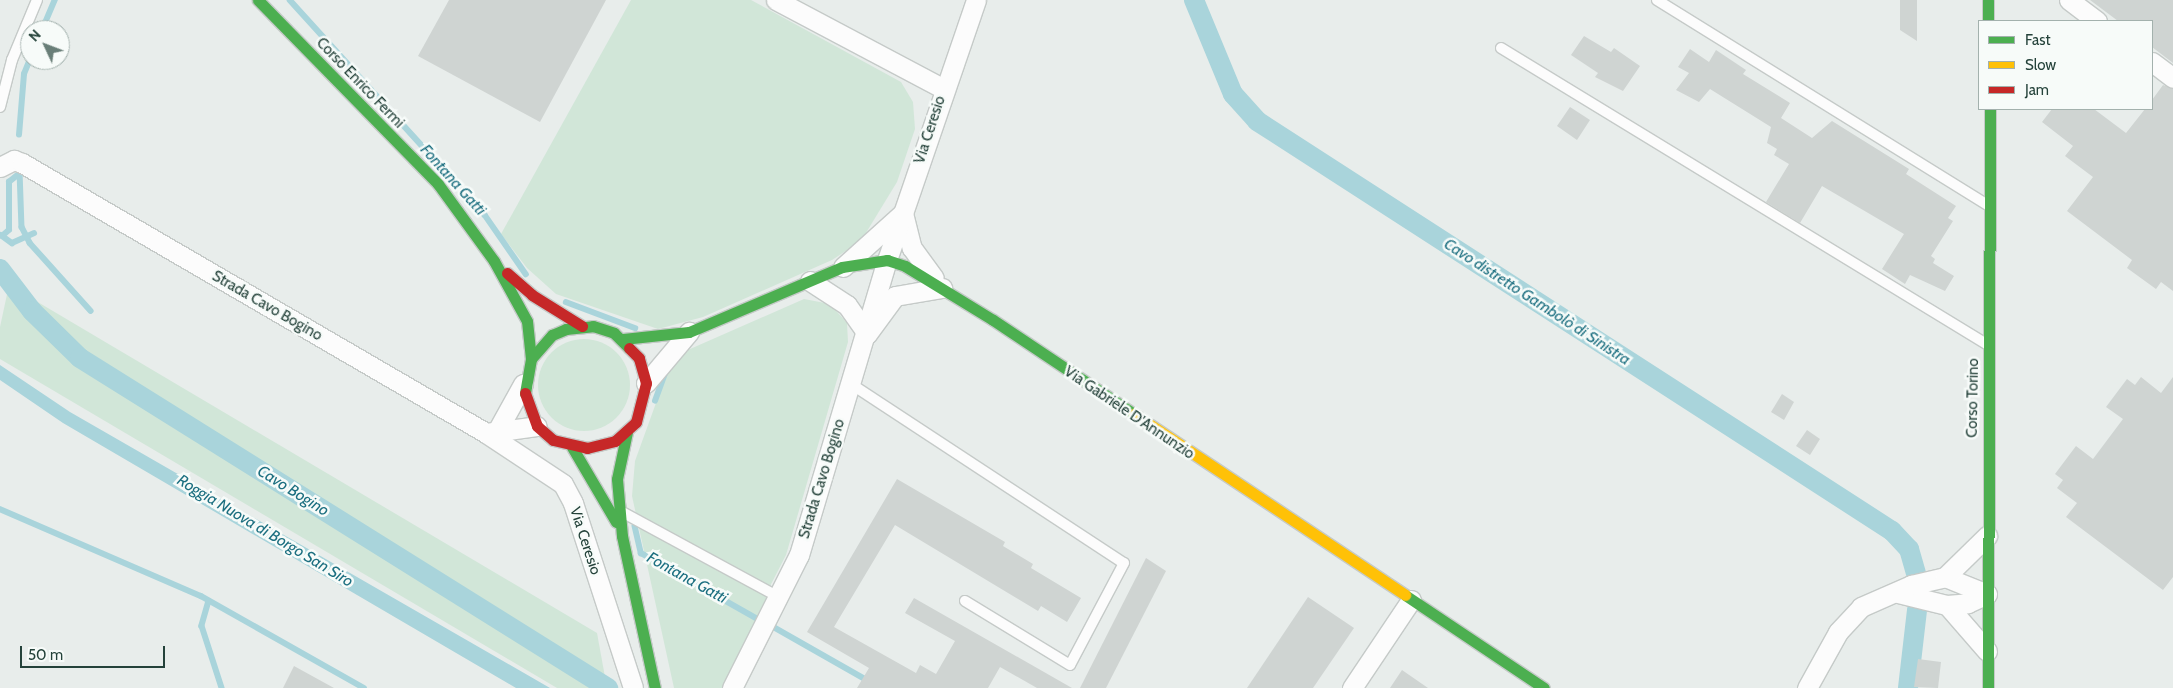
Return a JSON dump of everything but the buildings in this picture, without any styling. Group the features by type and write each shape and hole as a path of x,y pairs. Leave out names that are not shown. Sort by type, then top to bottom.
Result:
{"main road":[{"name":"Corso Enrico Fermi","path":"258,0 438,184 494,261 527,321 531,358"},
{"path":"1988,0 1988,20"},
{"name":"Corso Torino","path":"1988,688 1986,651 1990,110"},
{"path":"623,339 689,332 842,267 887,260"},
{"name":"Via Gabriele D'Annunzio","path":"887,260 944,288 1544,688"},
{"name":"Corso Enrico Fermi","path":"494,261 532,295 582,326"},
{"path":"627,432 601,446 572,447 553,440 537,426 526,406 524,383 531,358 552,336 582,326 604,328 623,339 639,358 646,383 642,410 627,432 617,479 622,536 655,688"},
{"path":"572,447 622,536"}],"street":[{"path":"776,0 944,89"},
{"name":"Via Ceresio","path":"887,260 976,0"},
{"path":"2068,0 2096,20"},
{"path":"2153,63 2173,78"},
{"name":"Strada Cavo Bogino","path":"1,162 22,163 492,432"},
{"path":"810,281 847,305 867,334 894,296 944,288 912,248 903,213 842,267"},
{"name":"Strada Cavo Bogino","path":"732,688 799,555 867,334 887,260"},
{"path":"646,383 689,332"},
{"path":"492,432 524,383"},
{"path":"492,432 537,426"},
{"name":"Via Ceresio","path":"492,432 563,484 632,688"},
{"path":"1807,688 1848,619 1861,607 1898,593 1911,585 1945,577 1987,536"},
{"path":"1945,577 1987,594"},
{"path":"1898,593 1947,605 1968,603 1987,594"},
{"path":"1352,688 1411,600"},
{"path":"1947,605 1986,651"}],"lane":[{"path":"0,107 12,60 37,0"},
{"path":"1656,0 1990,207"},
{"path":"1501,48 1989,346"},
{"path":"851,384 1124,563 1070,665 965,601"},
{"path":"620,511 777,596"}],"green space":[{"path":"631,0 751,0 901,82 913,102 915,129 897,182 861,241 832,260 703,317 658,329 556,294 527,268 501,234"},
{"path":"9,285 597,633 607,688 557,688 0,359 0,327"},
{"path":"804,299 830,304 847,323 848,342 786,555 766,594 770,603 726,688 674,688 632,496 635,461 669,367 681,353"},
{"path":"584,339 602,342 617,352 627,367 630,385 627,403 617,418 602,428 584,431 566,428 551,418 541,403 538,385 541,367 551,352 566,342"}],"water":[{"name":"Roggia Nuova di Borgo San Siro","path":"0,365 70,412 550,688 516,688 63,423 0,380"}],"waterway":[{"path":"46,20 55,0"},
{"name":"Fontana Gatti","path":"290,0 485,215 526,274"},
{"name":"Cavo distretto Gambolò di Sinistra","path":"1194,0 1233,94 1257,121 1892,531 1909,549 1916,573"},
{"path":"19,135 26,70"},
{"path":"20,171 22,227 30,243 91,311"},
{"path":"2,236 9,230 9,182 19,174"},
{"path":"1,235 12,243 34,233"},
{"name":"Cavo Bogino","path":"0,269 32,311 80,358 608,688"},
{"name":"Fontana Gatti","path":"566,302 635,328"},
{"name":"Fontana Gatti","path":"655,401 665,373"},
{"path":"0,509 201,596 364,688"},
{"name":"Fontana Gatti","path":"635,526 641,553 756,618"},
{"path":"209,601 202,626 222,688"},
{"name":"Cavo distretto Gambolò di Sinistra","path":"1908,688 1917,610"},
{"name":"Fontana Gatti","path":"770,625 881,688"}],"traffic: fast":[{"path":"258,0 438,184 494,261 527,321 531,359 525,393"},
{"path":"1988,0 1988,20"},
{"path":"1988,688 1990,110"},
{"path":"623,339 689,332 842,267 887,260 905,266 993,320 1134,414"},
{"path":"531,359 552,335 566,329 593,326 614,333 629,348"},
{"path":"627,432 617,479 622,536 655,688"},
{"path":"572,447 616,522"},
{"path":"1405,595 1544,688"}],"traffic: slow":[{"path":"1134,414 1405,595"}],"traffic: jam":[{"path":"507,273 532,295 582,326"},
{"path":"525,393 537,426 553,440 587,448 615,441 636,422 646,383 639,358 629,348"}]}
